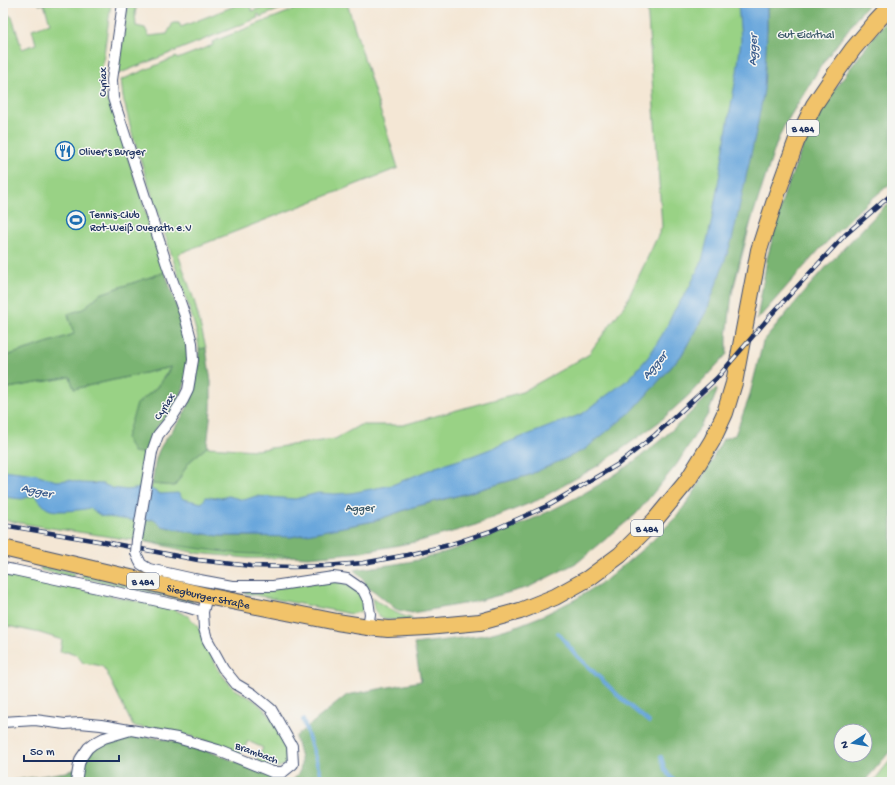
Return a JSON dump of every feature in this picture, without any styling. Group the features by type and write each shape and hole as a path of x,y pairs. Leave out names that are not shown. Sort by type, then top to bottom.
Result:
{"main road":[{"name":"B 484","path":"368,627 388,629 442,626 480,622 520,611 555,597 589,578 620,555 655,520 688,480 712,441 725,413 734,383 759,250 796,142 814,106 835,74 858,43 892,5"},
{"name":"Siegburger Straße","path":"3,548 207,596 368,627"}],"street":[{"name":"Cyriax","path":"123,3 112,80 113,98 185,316 192,343 193,360 188,390 184,400 158,435 152,452 136,553 141,564 149,569 232,586 273,586 333,577 347,579 363,590 368,600 370,614 368,627"},
{"path":"3,568 112,590 203,612"},
{"name":"Brambach","path":"3,722 34,720 65,724 80,723 101,725 177,738 211,748 272,772 283,772 293,764 292,746 271,709 253,694 236,684 222,668 208,640 204,628 203,612 207,596"},
{"name":"Brambach","path":"76,782 81,758 92,744 104,738 131,730"}],"green space":[{"name":"Tennis-Club Rot-Weiß Overath e.V","path":"39,3 111,3 100,83 115,117 165,272 100,294 83,309 68,314 74,334 3,357 3,52 6,48 3,39 3,17 9,15 12,17 22,49 36,44 32,29 50,23 44,4 39,5"},
{"path":"128,3 137,3 135,14 136,26 145,28 149,36 167,34 173,23 179,23 181,27 242,3 249,3 252,11 274,3 296,3 260,17 259,14 257,15 258,18 118,74"},
{"path":"311,3 347,3 398,168 178,254 194,300 206,348 199,349 193,320 133,137 123,97 121,80 176,57 177,59 213,45 212,42"},
{"path":"647,3 870,3 862,11 822,64 784,126 780,82 755,206 734,286 719,329 682,387 339,548 281,558 248,558 197,553 133,539 3,520 3,389 70,377 74,389 171,367 155,389 137,404 147,454 142,487 151,488 152,484 175,486 189,462 207,447 256,450 335,439 360,425 403,425 522,392 588,355 626,303 662,227"},
{"name":"Gut Eichthal","path":"767,3 870,3 862,11 822,64 784,126 777,142 744,242 732,293 727,337 727,354 688,396 659,422 601,464 538,500 473,526 420,541 362,552 308,557 231,553 142,541 146,520 154,519 162,526 220,536 251,536 348,526 374,521 413,507 529,475 632,411 681,356 707,310 767,30"},
{"path":"892,15 892,182 861,208 819,250 757,320 767,259 784,195 803,146 825,102 884,23"},
{"path":"892,202 892,749 864,782 290,782 296,777 301,767 295,737 347,695 421,681 414,644 485,635 514,627 542,616 576,599 606,580 651,542 678,515 695,491 723,439 735,435 749,398 763,342 809,286 885,206"},
{"path":"165,272 185,331 189,363 187,377 180,398 170,414 158,426 149,444 147,454 133,452 126,438 137,404 155,389 171,367 74,389 70,377 3,389 3,357 74,334 68,314 83,309 100,294"},
{"path":"206,348 211,382 211,410 207,447 189,462 175,486 152,484 156,460 160,449 190,403 197,377 199,349"},
{"path":"716,388 717,391 708,414 677,464 636,514 578,562 529,587 474,602 412,613 397,610 374,591 367,588 364,580 354,570 426,558 478,541 542,515 583,494 641,456 680,423"},
{"path":"40,567 63,570 74,573 74,576 71,577 41,570"},
{"path":"3,573 173,609 188,616 197,625 219,671 227,681 235,689 255,701 267,712 283,737 288,750 288,758 285,765 270,767 257,760 263,748 248,741 241,754 191,736 133,726 103,667 83,663 73,653 60,652 62,640 40,633 3,625"},
{"path":"83,574 192,600 195,603 82,578 81,576"},
{"path":"332,581 345,583 361,594 365,602 364,608 360,612 351,614 244,593 244,590"},
{"path":"372,598 400,615 411,618 412,620 390,620 380,616 376,613"},
{"path":"123,736 154,738 202,749 233,760 268,776 290,782 3,782 66,772 82,767 94,749 103,743"},
{"path":"892,758 892,782 873,782"}],"water":[{"name":"Agger","path":"738,3 767,3 767,30 764,90 732,240 707,310 681,356 632,411 584,450 529,475 413,507 374,521 291,537 220,536 190,532 162,526 154,519 136,521 101,516 90,508 69,511 51,510 45,507 35,495 22,499 3,497 3,470 36,474 56,481 69,480 81,483 103,484 112,488 127,490 142,488 151,489 160,494 178,493 183,499 202,503 206,497 221,498 228,496 244,500 256,496 295,499 318,493 351,493 392,485 436,467 472,456 582,414 630,378 649,356 665,330 674,311 689,288 702,261 711,224 737,72 741,40"}],"waterway":[{"path":"558,633 577,656 625,702 649,722"},
{"path":"303,720 323,782"},
{"path":"661,757 665,770 675,782"}],"railway":[{"path":"3,525 198,560 251,566 293,567 363,563 449,545 491,531 547,506 617,465 655,435 717,378 771,315 845,235 892,194"}],"place":[{"name":"Oliver's Burger","path":"65,151"},
{"name":"Tennis-Club Rot-Weiß Overath e.V","path":"76,220"}]}
